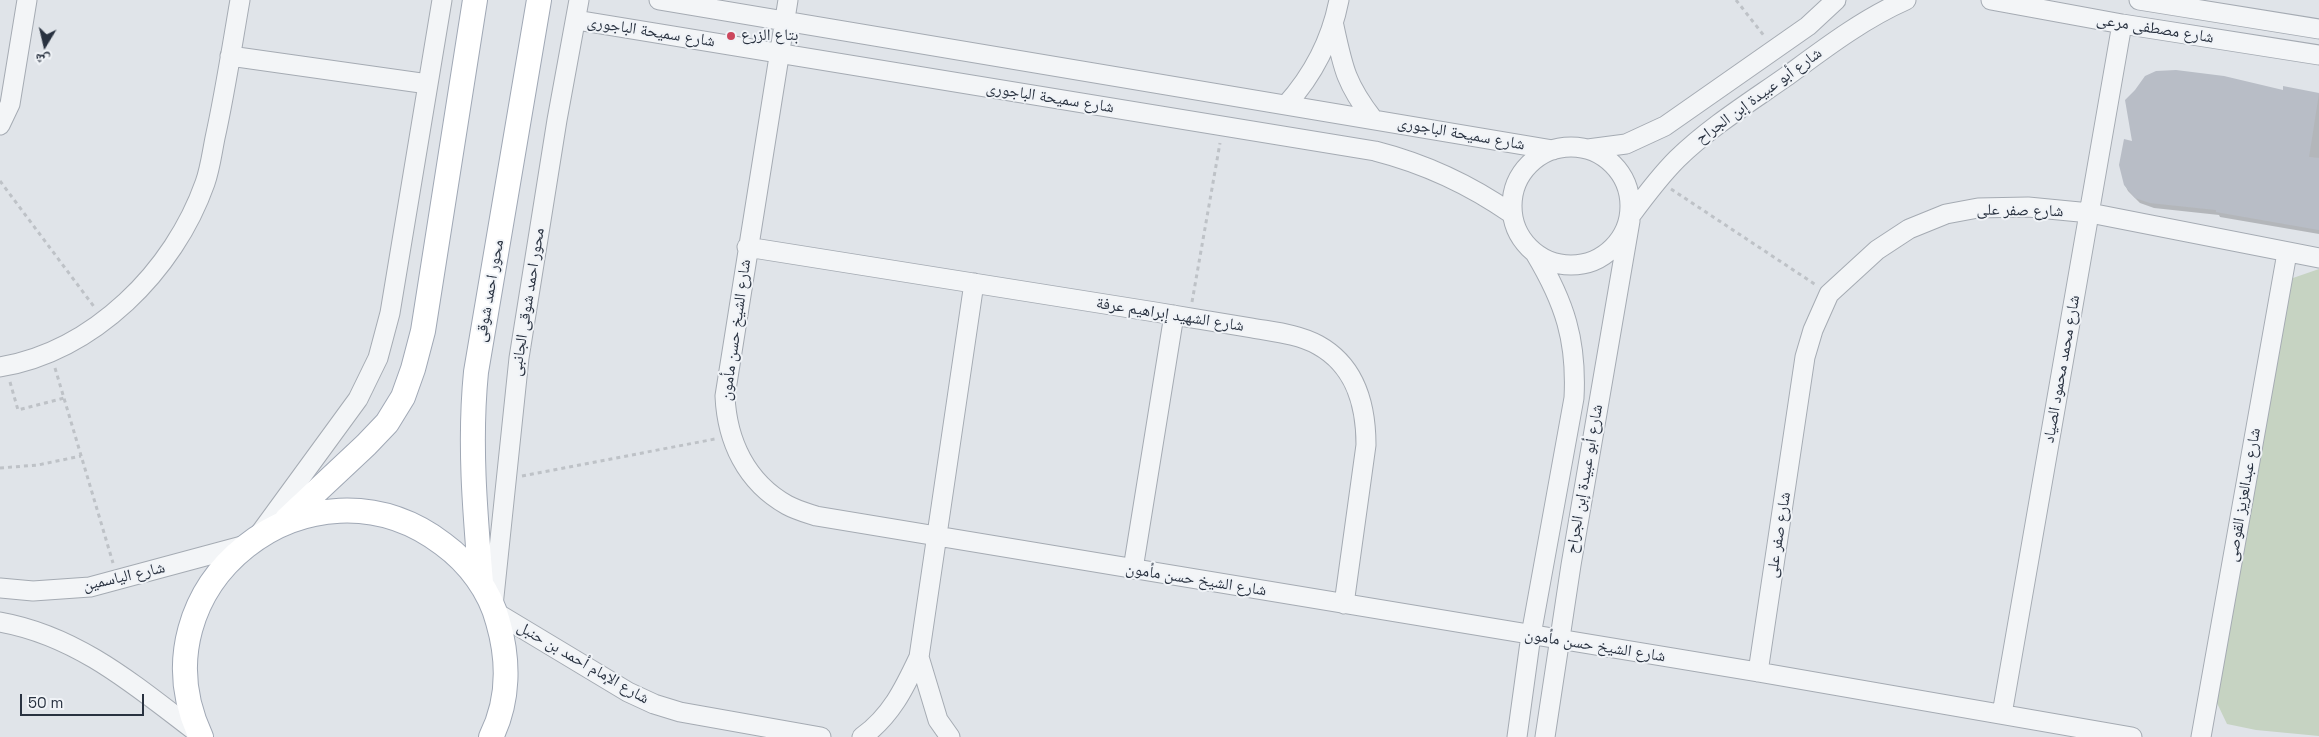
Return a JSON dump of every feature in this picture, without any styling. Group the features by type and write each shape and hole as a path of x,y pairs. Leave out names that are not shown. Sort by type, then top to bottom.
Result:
{"main road":[{"path":"200,735 190,705 186,676 187,646 194,617 207,590 224,566 252,541 283,523 366,445 387,423 403,397 423,331 475,0"},
{"name":"محور احمد شوقى","path":"481,583 472,479 472,412 476,372 539,0"},
{"path":"283,523 319,512 356,510 393,517 427,532 457,555 481,583 494,609 504,642 506,673 502,705 491,737"}],"street":[{"path":"0,125 10,104 28,0"},
{"path":"3,367 50,352 105,320 148,281 182,235 205,182 240,0"},
{"path":"252,541 358,399 378,358 390,314 442,0"},
{"name":"محور احمد شوقى الجانبى","path":"494,609 521,348 557,120 579,0"},
{"name":"شارع سميحة الباجورى","path":"659,0 1553,150"},
{"name":"شارع الشيخ حسن مأمون","path":"788,0 747,248 725,396 730,436 748,470 762,487 787,505 816,516 936,537 1758,672 2132,737"},
{"path":"1286,105 1313,71 1334,26 1339,0"},
{"name":"شارع أبو عبيدة إبن الجراح","path":"1588,149 1626,144 1665,126 1808,26 1836,0"},
{"name":"شارع أبو عبيدة إبن الجراح","path":"1544,737 1630,218 1658,180 1676,160 1703,136 1835,41 1890,7 1906,0"},
{"name":"شارع مصطفى مرعى","path":"1991,0 2122,24 2319,55"},
{"name":"شارع مصطفى مرعى","path":"2139,0 2319,29"},
{"name":"شارع سميحة الباجورى","path":"576,20 1375,151 1404,159 1460,182 1512,214"},
{"name":"شارع محمد محمود الصياد","path":"2002,714 2122,24"},
{"path":"1334,26 1350,87 1373,119"},
{"path":"230,56 428,84"},
{"path":"1565,147 1588,149 1607,158 1622,174 1630,194 1630,218 1620,242 1602,258 1580,266 1556,264 1535,254 1516,229 1512,214 1513,193 1521,174 1534,159 1553,150 1565,147"},
{"name":"شارع صفر على","path":"1758,672 1805,357 1813,330 1829,294 1877,250 1909,229 1946,214 1978,208 2018,208 2090,213 2319,258"},
{"name":"شارع الشهيد إبراهيم عرفة","path":"747,248 1182,316 1294,336 1318,345 1336,359 1349,375 1361,397 1366,420 1366,445 1344,604"},
{"name":"شارع عبدالعزيز القوصى","path":"2202,737 2287,253"},
{"name":"شارع أبو عبيدة إبن الجراح","path":"1517,737 1531,636 1574,398 1575,381 1575,357 1566,318 1554,284 1535,254"},
{"path":"862,737 877,726 891,711 902,695 919,657 974,283"},
{"path":"1133,569 1182,316"},
{"name":"شارع الياسمين","path":"0,588 61,590 118,581 252,541"},
{"name":"شارع الإمام أحمد بن حنبل","path":"494,609 628,692 654,704 680,712 821,737"},
{"path":"0,622 25,626 70,644 110,668 200,735"},
{"path":"919,657 938,720 950,737"}],"path":[{"path":"1736,0 1775,50"},
{"path":"1182,316 1223,126"},
{"path":"1658,180 1829,294"},
{"path":"0,181 105,320"},
{"path":"50,352 118,581"},
{"path":"3,367 18,410 64,398"},
{"path":"508,479 730,436"},
{"path":"0,468 38,465 80,456"}],"green space":[{"path":"2319,269 2319,736 2256,730 2227,724 2216,701 2283,320 2293,278"}],"building":[{"path":"2176,70 2224,76 2283,90 2283,86 2319,93 2309,157 2319,158 2319,230 2216,212 2216,210 2150,203 2135,198 2124,185 2119,165 2124,139 2132,141 2125,100 2145,76 2156,71"}],"place":[{"name":"بتاع الزرع","path":"731,36"}]}
